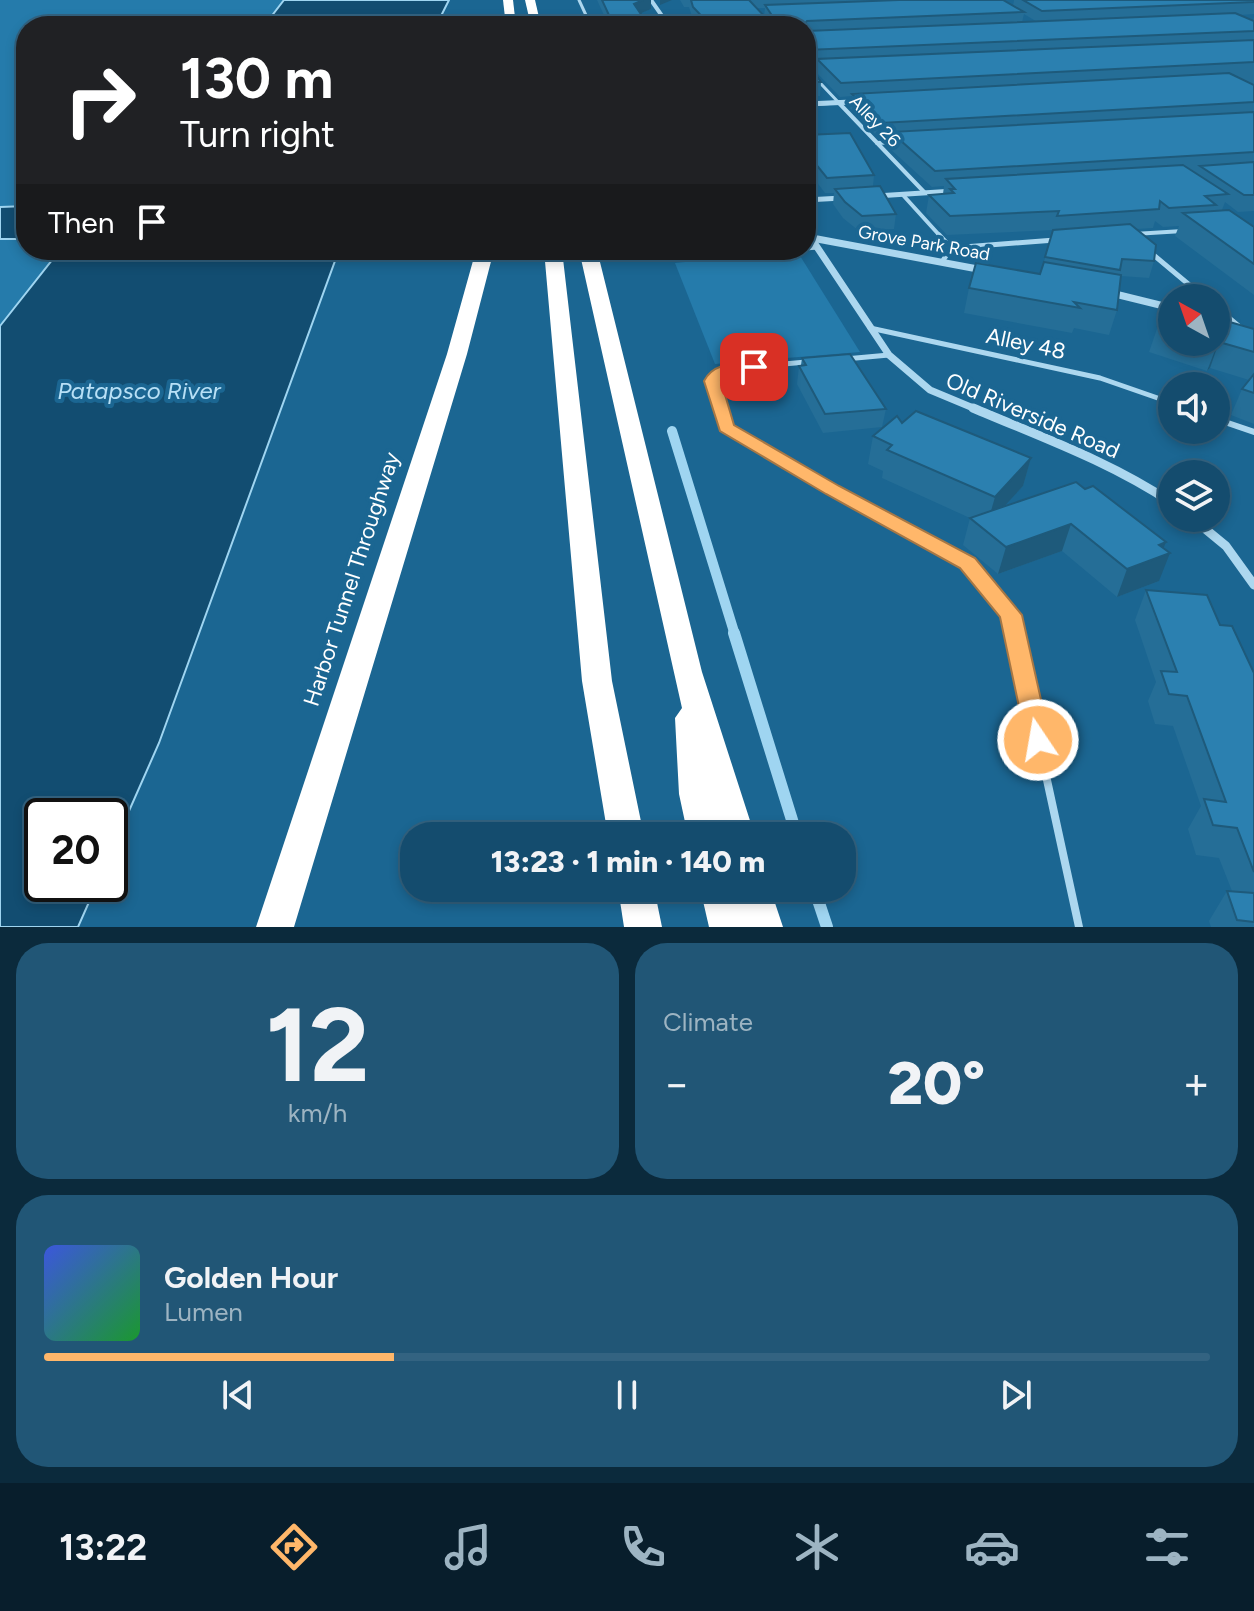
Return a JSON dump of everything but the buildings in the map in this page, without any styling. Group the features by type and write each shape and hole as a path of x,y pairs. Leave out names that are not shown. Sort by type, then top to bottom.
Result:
{"highway":[{"name":"Harbor Tunnel Throughway","path":"275,927 457,354 482,260"},
{"path":"554,260 597,681 623,822"},
{"path":"590,260 687,672 733,822"},
{"path":"687,672 696,794 703,822"},
{"path":"639,902 643,927"},
{"path":"722,902 728,927"},
{"path":"756,902 764,927"}],"street":[{"path":"816,103 870,100"},
{"path":"861,197 956,191"},
{"path":"816,200 847,198"},
{"name":"Grove Park Road","path":"816,235 988,270"},
{"name":"Old Riverside Road","path":"817,247 889,355 930,390 952,402 1095,459 1158,494"},
{"path":"1109,293 1158,305"},
{"path":"1230,326 1254,333"},
{"path":"1209,532 1226,546 1248,572 1254,585"}],"lane":[{"path":"816,68 822,68"},
{"name":"Alley 26","path":"816,78 925,193"},
{"path":"877,143 908,141"},
{"path":"902,194 951,248"},
{"path":"1188,284 1128,235 1189,230"},
{"path":"951,248 1069,239"},
{"path":"942,262 951,248"},
{"path":"1230,318 1244,330"},
{"name":"Alley 48","path":"870,328 1100,378 1158,398"},
{"path":"830,360 889,355"},
{"path":"816,361 727,369 716,374 712,381 726,427 832,490 968,563 1011,615 1079,927"},
{"path":"1230,424 1254,432"}],"shaded area":[{"path":"0,0 284,0 272,16 16,16 16,260 52,260 0,326"},
{"path":"803,260 860,352 715,364 675,263"}],"water":[{"path":"284,0 449,0 441,16 272,16"},
{"path":"16,206 16,239 0,239 0,207"},
{"name":"Patapsco River","path":"52,260 335,260 159,743 128,813 128,798 24,798 24,902 89,902 78,927 0,927 0,326"}],"waterway":[{"path":"672,431 735,635"},
{"path":"734,633 793,822"},
{"path":"819,902 827,927"}],"route":[{"path":"754,367 727,369 716,374 712,381 726,427 832,490 968,563 1011,615 1038,740"}]}
